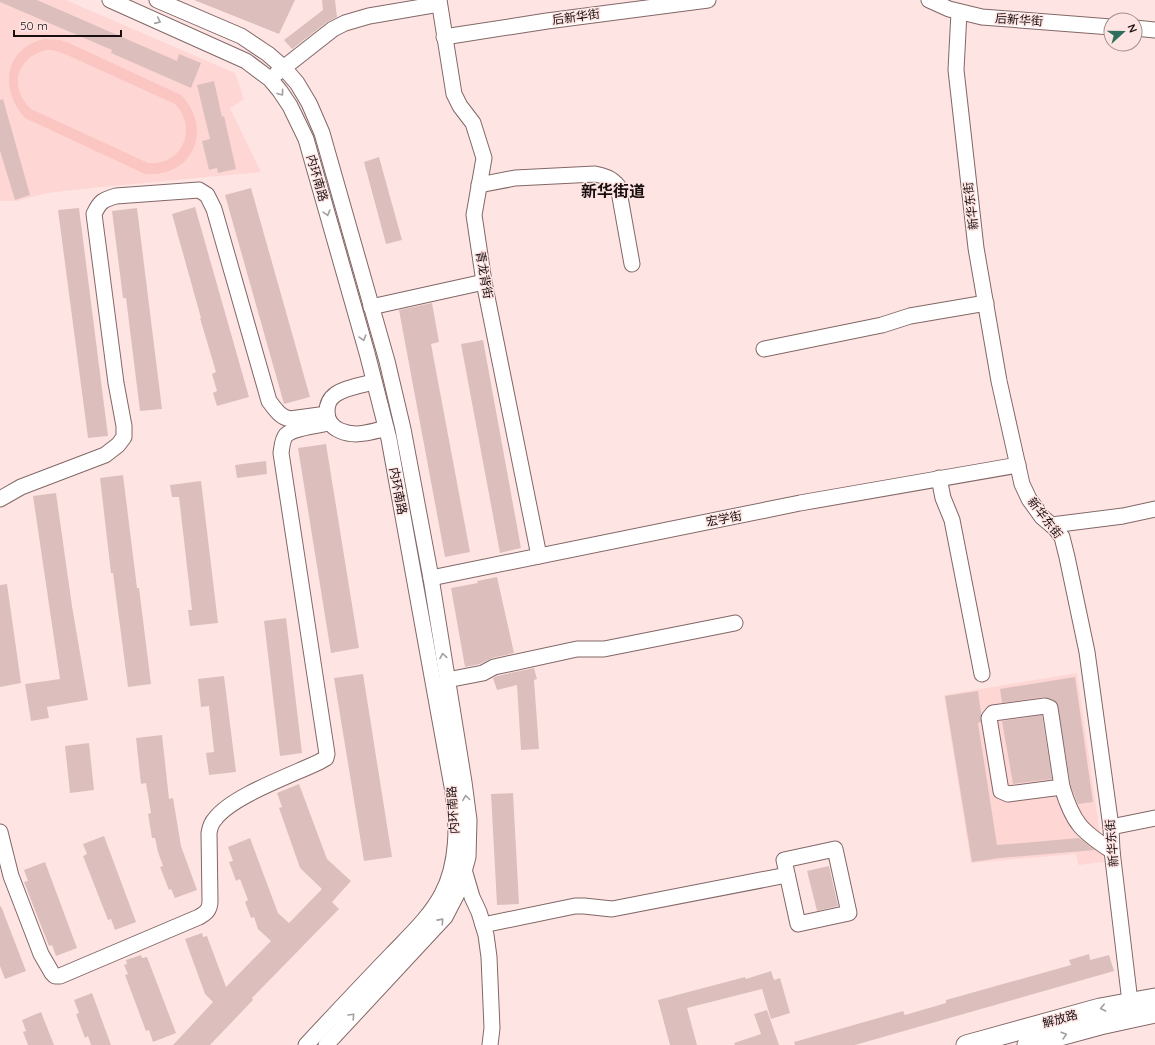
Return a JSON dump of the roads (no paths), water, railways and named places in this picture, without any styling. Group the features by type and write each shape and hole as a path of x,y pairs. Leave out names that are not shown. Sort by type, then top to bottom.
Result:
{"main road":[{"name":"解放路","path":"966,1045 1100,1008 1155,998"},
{"name":"解放路","path":"1027,1045 1100,1025 1155,1013"}],"street":[{"name":"内环南路","path":"110,0 246,61 270,79 290,106 306,139 386,428 453,792 456,813 455,846 448,880 443,893 436,904 416,928 306,1045"},
{"name":"内环南路","path":"158,0 241,36 256,45 284,68 300,88 315,115 322,133 387,361 403,429 431,578 464,782 468,820 468,857 465,873 459,890 445,917 326,1045"},
{"name":"后新华街","path":"444,37 547,21 708,0"},
{"name":"后新华街","path":"929,0 949,9 982,17 1103,25"},
{"path":"270,79 333,29 345,23 369,16 439,2"},
{"name":"青龙背街","path":"439,2 454,94 460,106 473,123 484,158 474,215 484,282 539,556"},
{"name":"新华东街","path":"959,12 956,70 976,248 999,381 1022,484 1029,499 1042,517 1052,525 1062,537 1087,652 1111,827 1112,851 1130,1002"},
{"path":"1143,29 1155,30"},
{"path":"480,185 515,178 595,174 612,179 618,186 632,264"},
{"path":"0,499 21,487 105,455 118,445 124,437 124,426 116,383 94,214 98,204 116,196 199,190 207,195 214,209 269,401 279,414 292,425"},
{"path":"371,307 484,282"},
{"path":"764,350 882,325 910,316 986,303"},
{"path":"374,382 346,389 336,394 330,399 327,405 328,419 337,429 351,434 364,434 386,428"},
{"path":"0,832 11,876 41,954 55,976 60,976 199,917 207,912 210,907 209,833 210,825 215,818 230,805 252,792 326,758 327,751 281,453 282,442 292,425 328,419"},
{"name":"宏学街","path":"431,578 800,504 1018,465"},
{"path":"939,478 943,498 952,520 982,674"},
{"path":"1052,525 1123,516 1155,509"},
{"path":"447,680 483,673 494,667 577,649 604,649 735,623"},
{"path":"1062,787 1008,794 1001,791 989,718 993,713 1045,706 1050,708 1062,787 1068,806 1083,831 1112,851"},
{"path":"1111,827 1155,818"},
{"path":"836,849 849,913 798,924 788,875 784,860 836,849"},
{"path":"465,873 483,925 489,958 492,1028 490,1045"},
{"path":"483,925 575,906 612,909 788,875"}],"district":[{"name":"新华街道","path":"613,191"}]}
